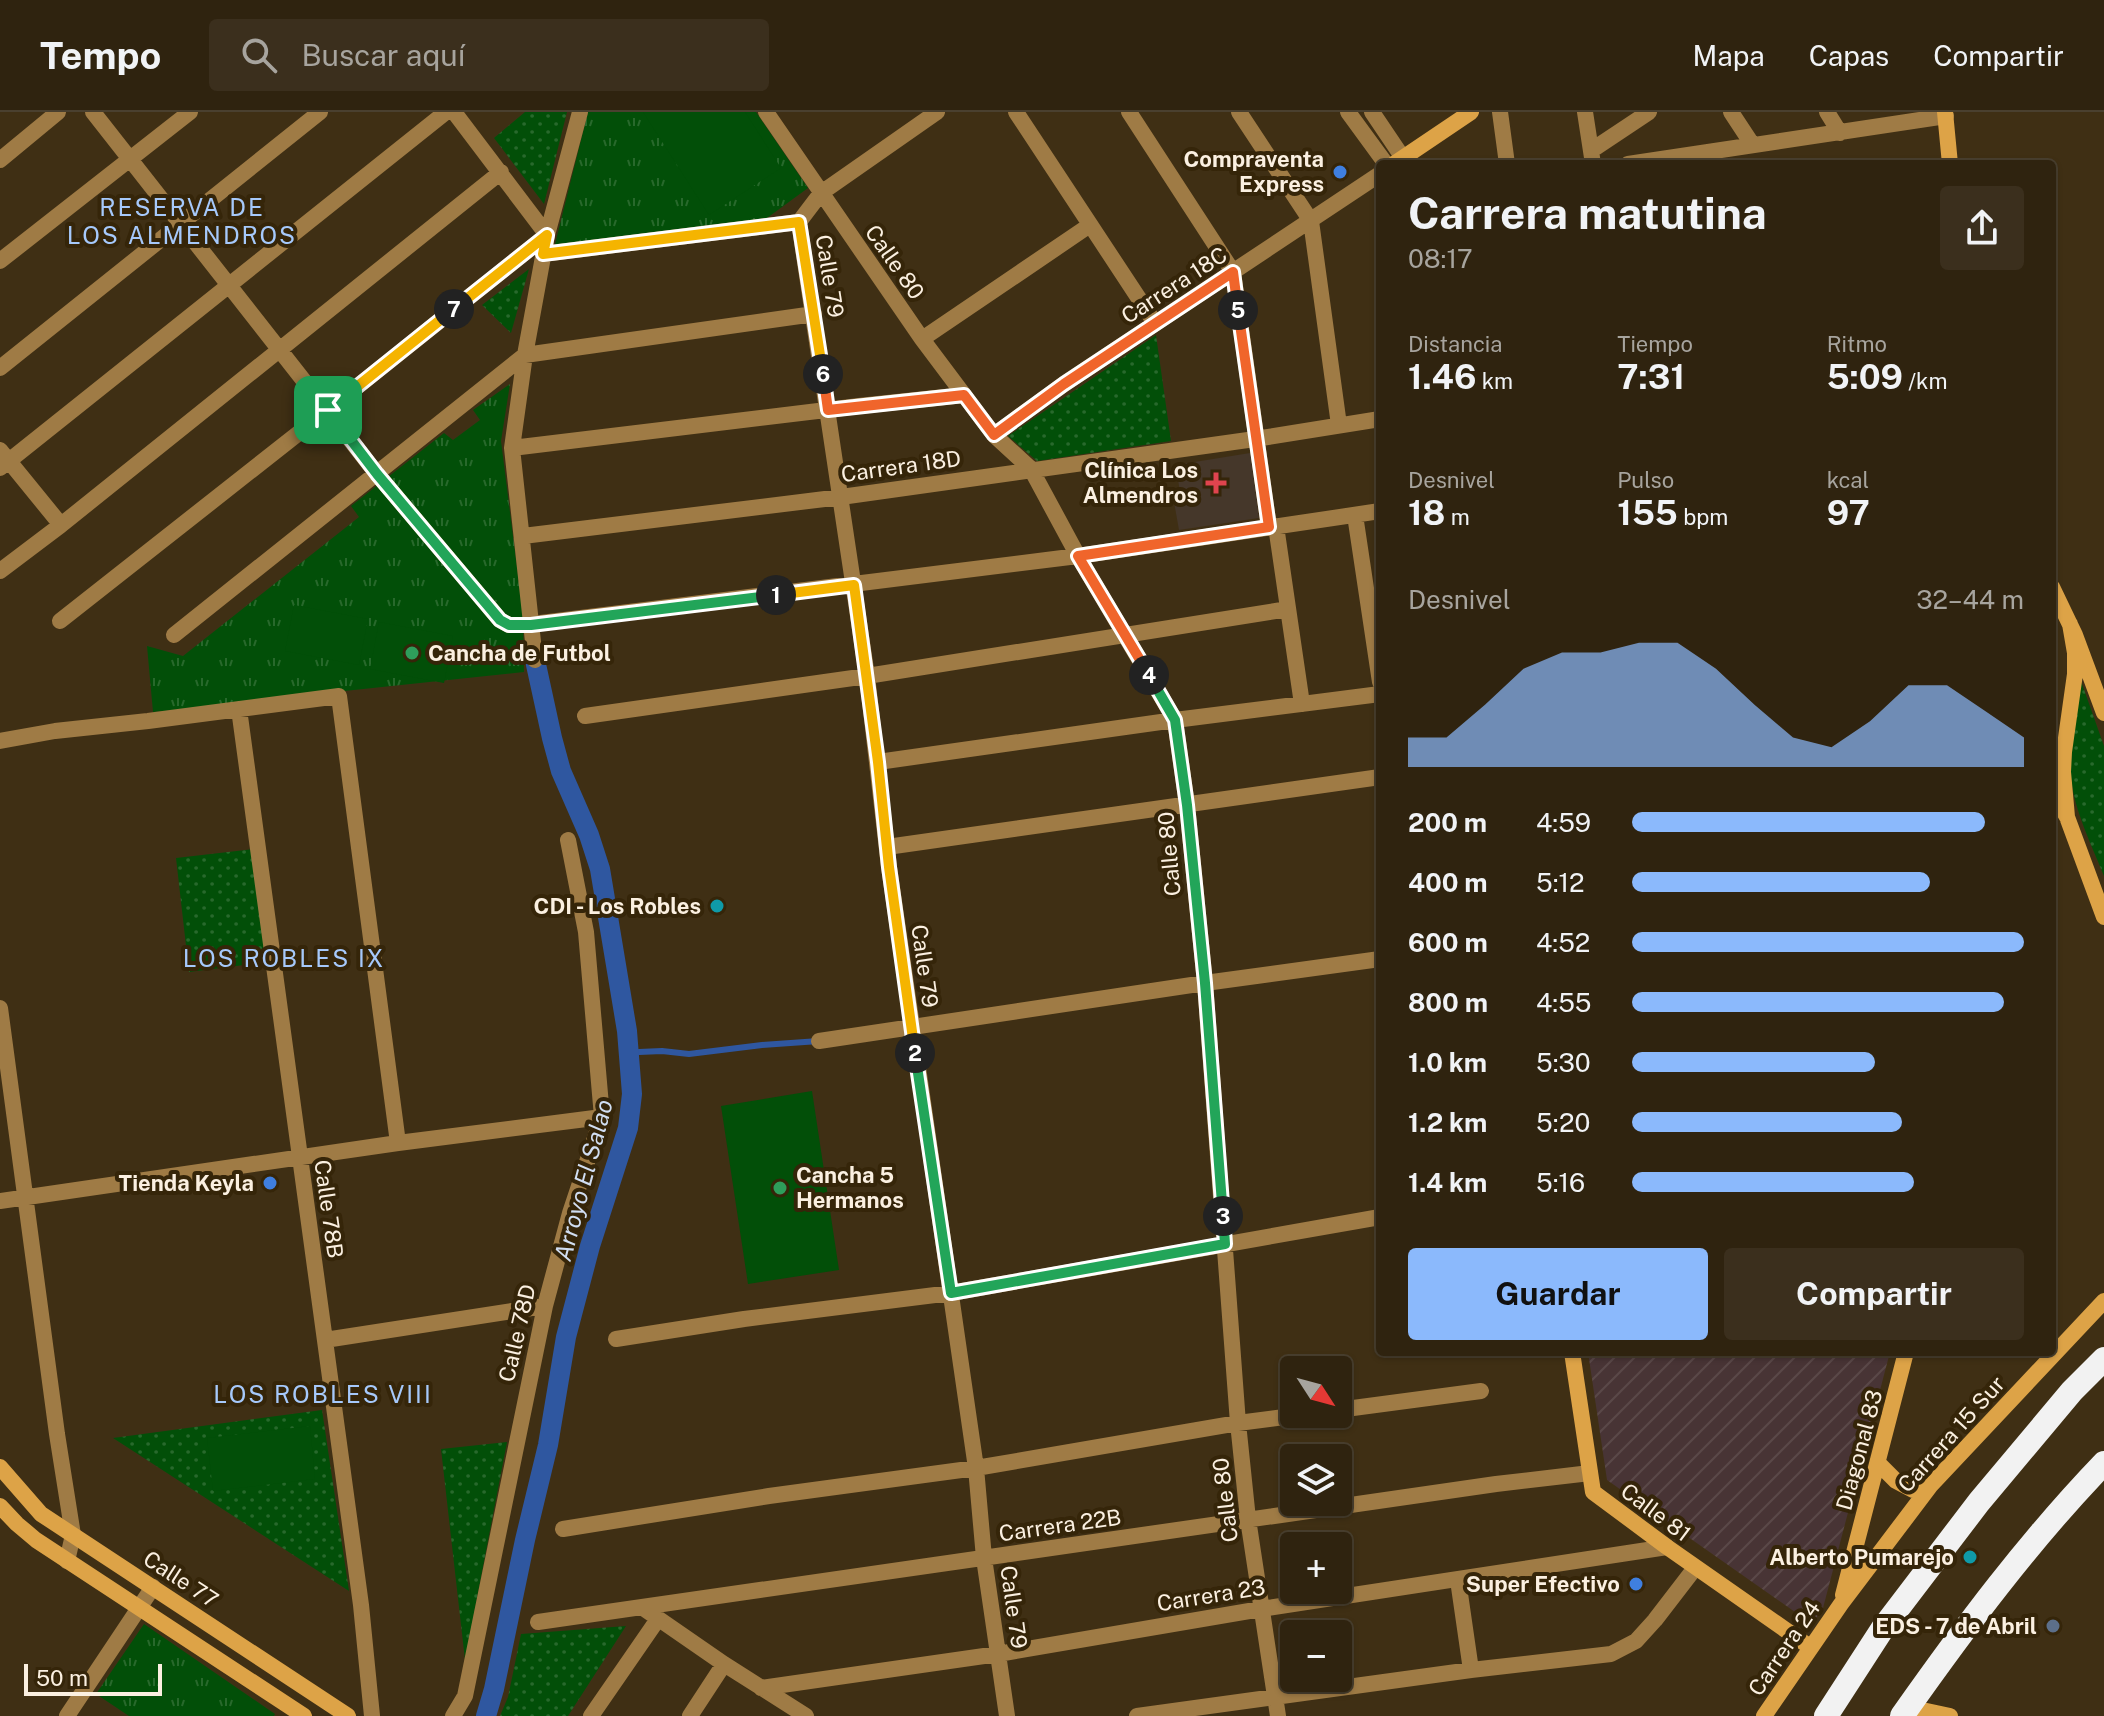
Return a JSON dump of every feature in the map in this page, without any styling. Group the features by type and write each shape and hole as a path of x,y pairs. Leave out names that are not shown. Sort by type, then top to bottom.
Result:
{"highway":[{"path":"1826,1716 1883,1628 1979,1502 2072,1391 2104,1359"},
{"path":"1905,1711 2003,1578 2104,1463"}],"street":[{"path":"0,160 58,112"},
{"path":"93,112 377,474 500,620 509,625 531,625 1078,556 1376,512"},
{"path":"0,261 190,112"},
{"path":"0,368 320,112"},
{"path":"61,525 3,460 446,112"},
{"path":"454,112 547,235"},
{"path":"535,660 512,448 543,254 580,112"},
{"path":"543,254 799,222 821,193 937,112"},
{"path":"1016,112 1155,323"},
{"path":"1129,112 1233,272 1255,439 1288,609 1302,704"},
{"path":"1239,112 1311,221 1339,425"},
{"path":"1348,112 1383,160"},
{"path":"1372,112 1397,160"},
{"path":"1399,160 1471,112"},
{"path":"1500,112 1506,160"},
{"path":"1585,112 1592,157 1649,112"},
{"path":"1731,112 1752,144"},
{"path":"1827,112 1840,133"},
{"name":"Calle 80","path":"769,113 922,339 994,435 1031,469 1078,556 1175,720 1205,983 1238,1423 1248,1519 1278,1716"},
{"path":"1684,159 1752,144 1840,133 1946,114 1950,160"},
{"path":"0,571 501,172"},
{"name":"Carrera 18C","path":"994,435 1064,384 1376,177"},
{"name":"Calle 79","path":"799,222 867,676 887,847 976,1468 984,1558 1007,1716"},
{"path":"922,339 1090,225"},
{"path":"60,621 547,235"},
{"path":"174,635 525,355 814,314"},
{"path":"512,448 964,395"},
{"name":"Carrera 18D","path":"523,536 841,497 1376,420"},
{"path":"1355,515 1376,655"},
{"path":"2056,597 2070,624 2104,713"},
{"path":"585,716 867,676 1288,609"},
{"path":"2067,817 2063,762 2075,674 2070,624"},
{"path":"878,762 1376,695"},
{"path":"0,741 55,731 339,696 398,1143"},
{"name":"Calle 78B","path":"239,709 361,1605 372,1716"},
{"path":"887,847 1376,778"},
{"path":"2056,798 2067,817 2104,917"},
{"name":"Calle 78D","path":"453,1716 465,1696 545,1306 570,1213 602,1117 586,932 568,840"},
{"path":"819,1041 1376,960"},
{"path":"0,1008 73,1535 67,1561"},
{"path":"0,1201 398,1143 602,1117"},
{"path":"616,1339 744,1319 951,1293 1376,1218"},
{"name":"Carrera 15 Sur","path":"2056,1352 2104,1301"},
{"path":"325,1340 545,1306"},
{"name":"Calle 81","path":"1573,1356 1593,1492 1695,1568 1810,1647"},
{"name":"Diagonal 83","path":"1841,1604 1905,1356"},
{"name":"Carrera 15 Sur","path":"1841,1604 1931,1485 2052,1356"},
{"path":"1352,1408 1481,1391"},
{"path":"563,1529 769,1496 976,1468 1280,1418"},
{"path":"1878,1463 1896,1481 1913,1490 1931,1485"},
{"name":"Calle 77","path":"0,1467 41,1514 348,1716"},
{"name":"Carrera 22B","path":"538,1622 1248,1519 1590,1473"},
{"path":"0,1506 36,1540 304,1716"},
{"name":"Carrera 23","path":"761,1688 998,1654 1261,1609 1667,1547"},
{"path":"1137,1716 1611,1654 1636,1641 1695,1568"},
{"path":"1458,1580 1471,1670"},
{"path":"67,1716 153,1587"},
{"name":"Carrera 24","path":"1764,1716 1841,1604"},
{"path":"643,1608 799,1714"},
{"path":"591,1716 658,1619"},
{"path":"690,1716 724,1664"},
{"path":"1905,1711 1950,1716"}],"shaded area":[{"name":"Clínica Los Almendros","path":"1250,453 1259,518 1179,530 1174,502 1181,500 1176,465"},
{"path":"1589,1356 1889,1356 1823,1608 1812,1624 1607,1480"}],"green space":[{"path":"525,112 567,112 544,204 494,138"},
{"path":"588,112 756,112 808,188 767,218 554,248"},
{"path":"643,112 745,112 781,168 709,215"},
{"path":"529,269 511,333 482,305"},
{"path":"1156,335 1171,441 1037,461 1008,436"},
{"path":"510,384 501,441 523,615 524,672 153,712 147,646 183,656 359,517 351,506 444,433 453,440 480,420 473,410"},
{"path":"294,605 368,619 359,665 285,651"},
{"name":"Cancha de Futbol","path":"379,622 453,636 444,683 370,669"},
{"path":"2081,681 2104,746 2104,876 2082,823 2071,783 2071,748"},
{"path":"254,849 267,962 189,972 176,858"},
{"name":"Cancha 5 Hermanos","path":"812,1091 839,1270 748,1284 721,1106"},
{"path":"322,1410 349,1591 113,1438"},
{"path":"310,1426 315,1479 213,1491 207,1438"},
{"path":"507,1442 465,1660 441,1449"},
{"path":"144,1624 274,1716 129,1716 96,1694"},
{"path":"626,1626 568,1716 500,1716 508,1697 521,1634"}],"waterway":[{"name":"Arroyo El Salao","path":"486,1716 548,1445 566,1337 590,1246 628,1128 632,1094 627,1031 600,869 561,771 535,660"},
{"path":"639,1052 689,1054 819,1041"}],"place":[{"name":"Compraventa Express","path":"1340,172"},
{"name":"Clínica Los Almendros","path":"1216,483"},
{"name":"Cancha de Futbol","path":"412,653"},
{"name":"CDI - Los Robles","path":"717,906"},
{"name":"Tienda Keyla","path":"270,1183"},
{"name":"Cancha 5 Hermanos","path":"780,1188"},
{"name":"Alberto Pumarejo","path":"1970,1557"},
{"name":"Super Efectivo","path":"1636,1584"},
{"name":"EDS - 7 de Abril","path":"2053,1626"}],"district":[{"name":"RESERVA DE LOS ALMENDROS","path":"182,221"},
{"name":"LOS ROBLES IX","path":"284,958"},
{"name":"LOS ROBLES VIII","path":"323,1394"}],"route":[{"path":"799,222 828,410 964,395 994,435 1064,384 1233,272 1269,527 1078,556 1175,720 1205,983 1225,1244 951,1293 889,867 854,585 531,625 509,625 500,620 377,474 328,410 547,235 543,254 799,222"}]}
